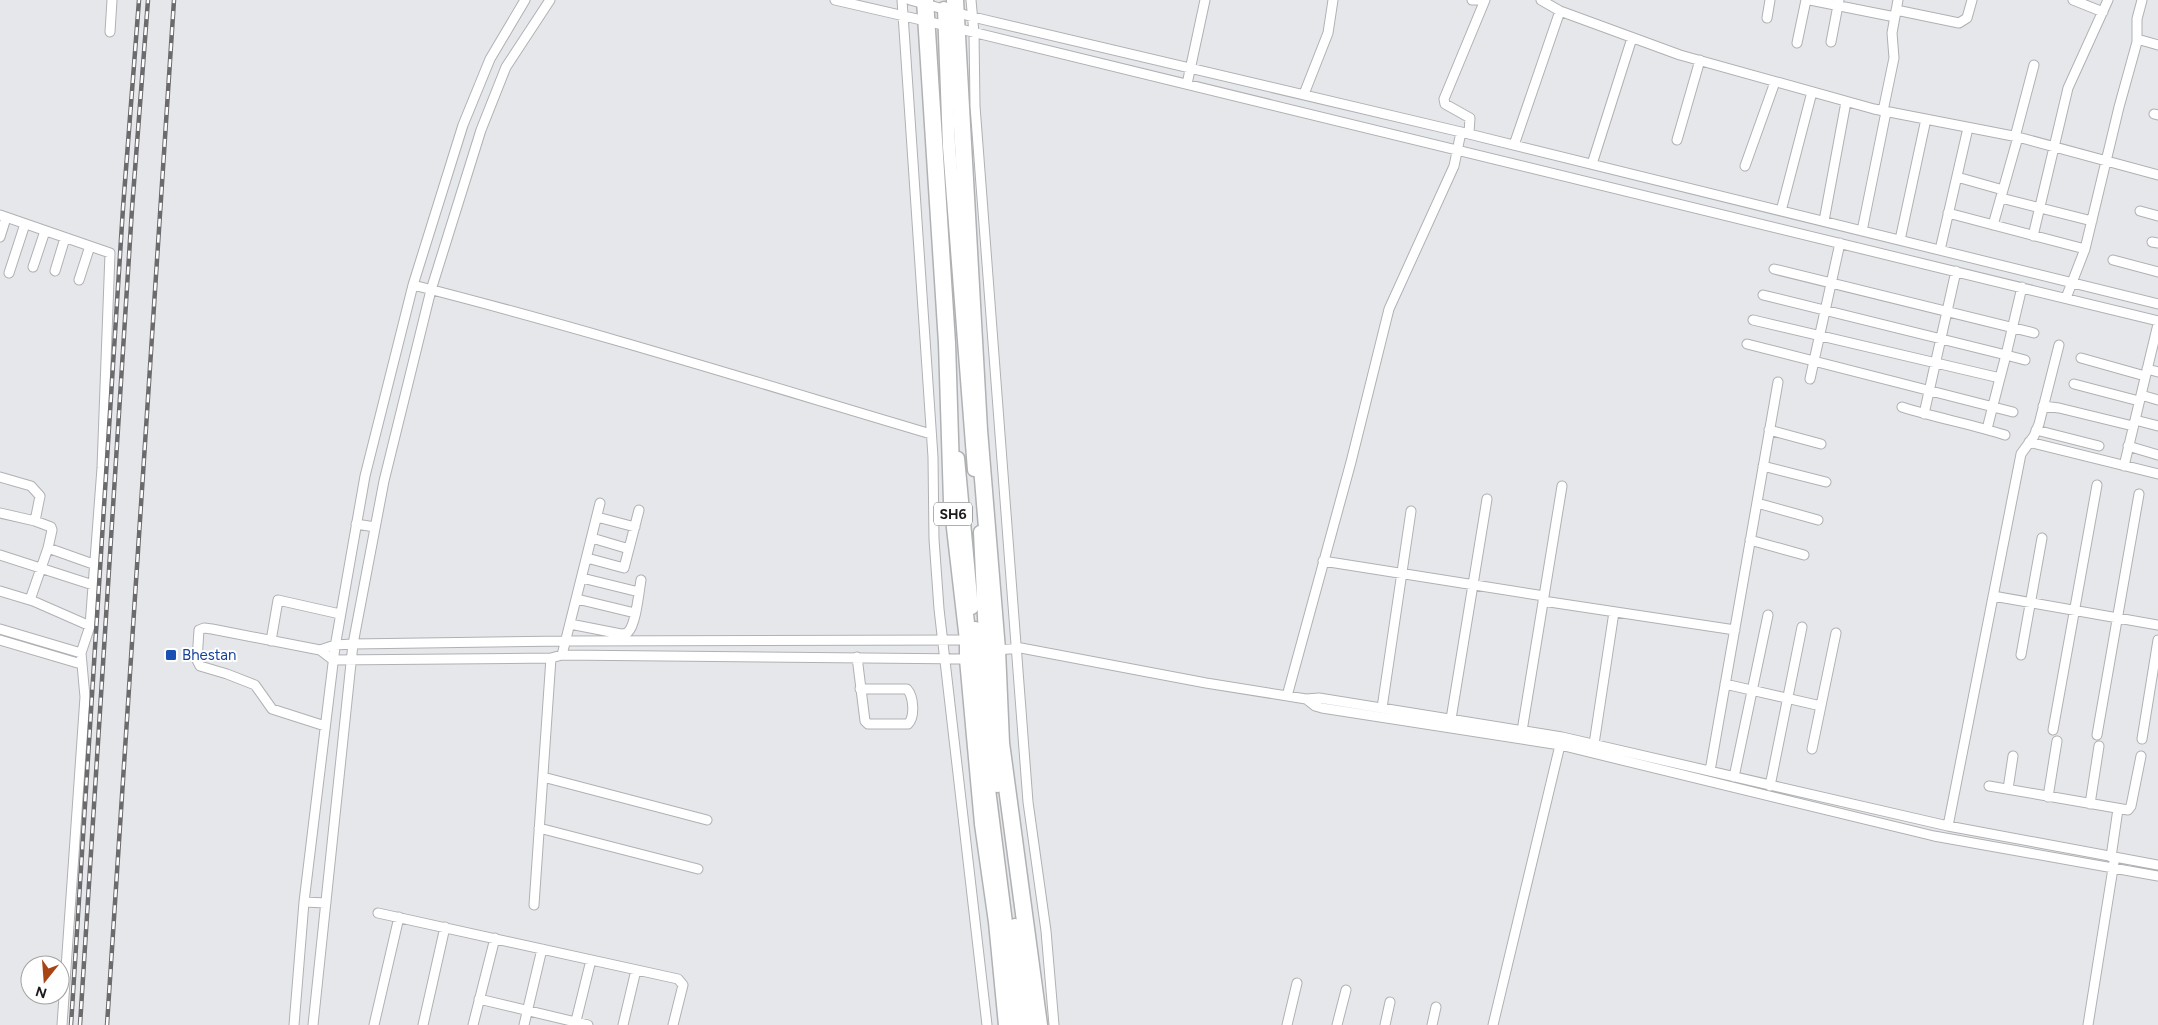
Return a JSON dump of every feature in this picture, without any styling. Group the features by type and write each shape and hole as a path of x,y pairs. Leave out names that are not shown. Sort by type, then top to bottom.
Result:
{"highway":[{"name":"SH6","path":"935,4 940,24 952,502 968,640 968,659 983,824 997,922 1007,1025"},
{"path":"935,4 940,24 980,430 997,650 1001,743 1039,1025"}],"main road":[{"path":"940,24 956,441 976,636 983,742 1019,1025"},
{"path":"940,24 948,146 979,518 992,741 1028,1025"}],"street":[{"path":"110,32 112,0"},
{"path":"294,1025 304,902 333,660 365,476 413,285 463,125 490,59 524,0"},
{"path":"314,1025 351,659 384,481 432,290 481,130 506,67 550,0"},
{"path":"835,0 1187,84 2158,322 2156,344 2146,372 2124,466"},
{"path":"902,0 931,434 934,539 944,659 987,1025"},
{"path":"971,0 974,33 975,106 1028,802 1046,931 1054,1025"},
{"path":"1187,84 1205,0"},
{"path":"1304,94 1328,33 1333,0"},
{"path":"1472,0 1479,0"},
{"path":"1287,696 1351,462 1389,308 1454,166 1457,150 1470,118 1445,104 1444,99 1485,0"},
{"path":"1541,0 1560,11 1632,38 1775,82 1884,111 2016,137 2158,175"},
{"path":"1767,18 1770,0"},
{"path":"1797,43 1806,0"},
{"path":"1810,0 1959,23 1966,18 1972,0"},
{"path":"1862,231 1894,58 1892,34 1898,0"},
{"path":"2073,0 2102,12"},
{"path":"2033,236 2068,88 2108,0"},
{"path":"2066,298 2085,249 2105,161 2137,39 2137,19 2142,0"},
{"path":"1830,42 1838,3"},
{"path":"935,4 973,17 1465,132 2158,304"},
{"path":"1514,145 1560,11"},
{"path":"1592,164 1632,38"},
{"path":"2137,39 2158,45"},
{"path":"1678,140 1700,60"},
{"path":"1993,225 2034,66"},
{"path":"1745,166 1775,82"},
{"path":"1781,211 1812,92"},
{"path":"1824,221 1846,102"},
{"path":"1900,240 1926,119"},
{"path":"1940,250 1968,128"},
{"path":"1957,177 2040,209 2092,221"},
{"path":"2140,211 2158,216"},
{"path":"1948,214 2085,249"},
{"path":"0,237 3,216 110,253 102,468 93,564 90,626 81,653 85,697 62,1025"},
{"path":"9,273 25,224"},
{"path":"33,267 45,231"},
{"path":"55,270 65,238"},
{"path":"1810,380 1840,243"},
{"path":"79,280 90,246"},
{"path":"1969,275 1973,258"},
{"path":"2113,260 2158,272"},
{"path":"1774,270 2034,333"},
{"path":"1924,414 1956,272"},
{"path":"413,285 680,359 931,434"},
{"path":"1987,429 2022,288"},
{"path":"1763,296 2025,360"},
{"path":"1753,320 2000,378"},
{"path":"1747,344 2013,412"},
{"path":"1948,826 2021,454 2036,430 2059,345"},
{"path":"2081,358 2146,372 2158,372"},
{"path":"1710,772 1778,382"},
{"path":"2074,384 2158,400"},
{"path":"2043,406 2158,426"},
{"path":"1902,407 2005,435"},
{"path":"1769,430 1821,444"},
{"path":"2036,430 2100,446"},
{"path":"2029,442 2158,474"},
{"path":"2128,446 2158,455"},
{"path":"1763,466 1826,482"},
{"path":"0,477 31,486 40,496 34,521"},
{"path":"2053,730 2097,485"},
{"path":"1522,731 1562,486"},
{"path":"2097,735 2139,494"},
{"path":"1451,719 1487,499"},
{"path":"562,655 600,503"},
{"path":"1757,503 1818,520"},
{"path":"587,558 624,568 639,510"},
{"path":"1382,708 1411,511"},
{"path":"0,513 51,527 48,548 30,600"},
{"path":"597,517 634,527"},
{"path":"356,524 375,527"},
{"path":"592,538 629,549"},
{"path":"2021,655 2042,538"},
{"path":"1750,540 1804,555"},
{"path":"48,548 93,564"},
{"path":"0,556 93,585"},
{"path":"1323,561 1474,585 1614,612 1734,630"},
{"path":"582,578 639,592"},
{"path":"570,624 627,634 635,613 641,580"},
{"path":"0,591 30,600 90,626"},
{"path":"1993,596 2158,625"},
{"path":"577,599 635,613"},
{"path":"271,641 278,600 340,614"},
{"path":"1594,744 1614,612"},
{"path":"1734,777 1768,615"},
{"path":"1770,786 1802,627"},
{"path":"325,726 272,709 255,685 204,667 197,660 199,630 204,628 320,650 333,660 551,658 562,655 968,659"},
{"path":"0,629 81,653"},
{"path":"1812,749 1836,633"},
{"path":"0,640 81,664"},
{"path":"764,640 764,657"},
{"path":"320,650 335,645 353,644 566,641 968,640"},
{"path":"2142,739 2158,640"},
{"path":"997,650 1016,648 1206,683 1306,699 1319,698 1522,731 1934,836 2158,876"},
{"path":"534,905 551,658"},
{"path":"856,658 860,688 865,721 868,724 908,724 911,722 913,717 910,693 907,689 860,688"},
{"path":"1725,684 1821,706"},
{"path":"1306,699 1315,706 1322,708 1594,744 1948,826 2158,865"},
{"path":"1493,1025 1516,924 1536,852 1561,741"},
{"path":"2048,797 2057,742"},
{"path":"2090,804 2099,746"},
{"path":"2008,789 2013,756"},
{"path":"1989,786 2128,810 2131,806 2141,756"},
{"path":"543,777 707,820"},
{"path":"2088,1025 2113,868 2118,809"},
{"path":"539,828 698,869"},
{"path":"304,902 326,903"},
{"path":"378,913 678,979 683,985 673,1025"},
{"path":"374,1025 399,917"},
{"path":"423,1025 445,927"},
{"path":"473,1025 494,938"},
{"path":"524,1025 542,949"},
{"path":"575,1024 591,960"},
{"path":"623,1025 636,970"},
{"path":"1287,1025 1296,983"},
{"path":"1337,1025 1346,990"},
{"path":"479,999 575,1024 588,1025"},
{"path":"1385,1025 1390,1002"},
{"path":"1432,1025 1436,1007"}],"railway":[{"path":"71,1025 123,208 139,0"},
{"path":"80,1025 132,209 148,0"},
{"path":"107,1025 174,0"}],"place":[{"name":"Bhestan","path":"171,655"}]}
